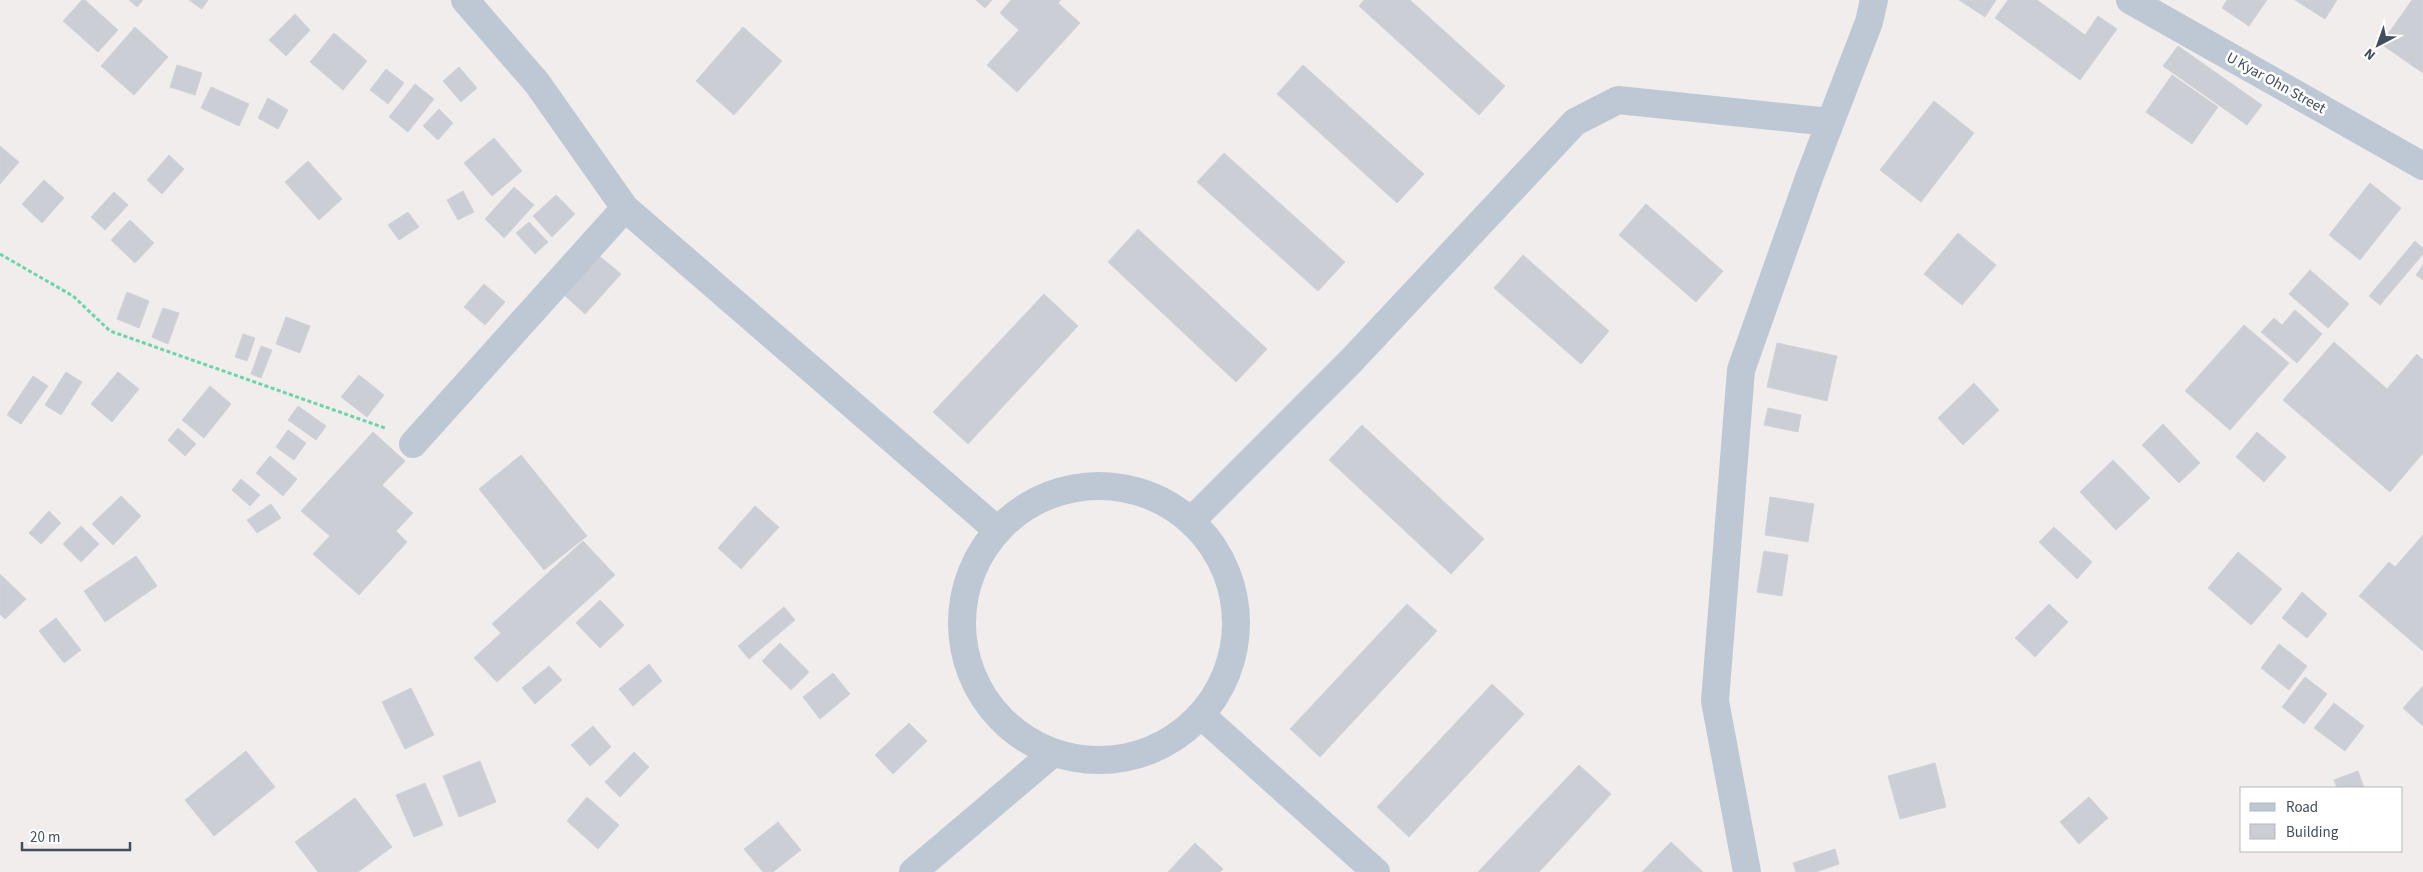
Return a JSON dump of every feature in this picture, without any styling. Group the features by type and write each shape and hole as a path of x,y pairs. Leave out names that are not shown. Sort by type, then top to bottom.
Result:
{"street":[{"path":"465,0 537,83 625,208 996,529"},
{"path":"1747,872 1715,701 1741,370 1830,122 1869,22 1874,0"},
{"name":"U Kyar Ohn Street","path":"2130,0 2423,166"},
{"path":"1192,520 1351,361 1575,122 1618,100 1830,122"},
{"path":"413,444 625,208"},
{"path":"1092,484 1145,492 1192,520 1224,563 1238,616 1230,670 1202,716 1159,748 1106,761 1053,753 1006,725 974,682 960,630 968,576 996,529 1039,497 1092,484"},
{"path":"1202,716 1376,872"},
{"path":"912,872 1053,753"}],"path":[{"path":"0,254 72,296 110,331 378,424 413,444"}],"building":[{"path":"82,0 85,0 118,30 98,52 63,21"},
{"path":"129,0 143,0 137,7"},
{"path":"189,0 208,0 202,9"},
{"path":"976,0 992,0 985,8"},
{"path":"1011,0 1061,0 1058,3 1080,23 1017,92 987,65 1019,30 1000,13"},
{"path":"1364,0 1410,0 1505,86 1479,115 1359,6"},
{"path":"1959,0 1996,0 1985,17"},
{"path":"2008,0 2037,0 2085,35 2098,16 2117,29 2080,80 1995,18"},
{"path":"2227,0 2267,0 2249,26 2222,8"},
{"path":"2295,0 2337,0 2325,19"},
{"path":"2412,0 2423,0 2423,73 2381,44"},
{"path":"295,14 310,30 286,56 269,40"},
{"path":"135,27 168,57 134,95 101,66"},
{"path":"743,27 782,61 734,115 696,81"},
{"path":"334,33 367,61 343,90 310,62"},
{"path":"2178,46 2262,105 2247,125 2163,66"},
{"path":"177,65 202,73 195,95 170,87"},
{"path":"1303,65 1424,174 1397,203 1277,94"},
{"path":"459,67 477,88 461,102 443,81"},
{"path":"386,69 404,83 388,104 370,90"},
{"path":"2172,75 2218,107 2192,144 2146,112"},
{"path":"415,84 434,99 408,132 389,117"},
{"path":"211,87 249,104 239,126 201,108"},
{"path":"268,98 288,110 278,129 258,118"},
{"path":"1934,101 1974,133 1921,202 1880,170"},
{"path":"439,109 453,123 438,140 423,126"},
{"path":"494,138 522,171 492,196 464,163"},
{"path":"0,146 19,162 0,184"},
{"path":"1224,153 1345,262 1318,291 1197,182"},
{"path":"169,155 184,169 162,194 147,180"},
{"path":"308,161 342,199 319,220 285,182"},
{"path":"44,180 64,198 42,223 22,204"},
{"path":"2370,183 2401,208 2360,260 2329,235"},
{"path":"514,187 534,205 504,238 485,219"},
{"path":"463,191 474,212 458,220 447,200"},
{"path":"114,192 128,205 105,230 91,217"},
{"path":"556,195 575,214 552,237 533,216"},
{"path":"1646,204 1723,271 1696,302 1619,235"},
{"path":"408,212 419,227 399,240 388,225"},
{"path":"130,220 154,243 135,263 111,240"},
{"path":"529,222 548,242 535,254 516,233"},
{"path":"1138,229 1267,349 1236,382 1108,262"},
{"path":"1958,233 1996,265 1962,305 1924,274"},
{"path":"2415,241 2423,248 2423,254 2380,305 2369,296"},
{"path":"598,255 621,274 585,314 563,294"},
{"path":"1523,255 1609,331 1581,364 1494,288"},
{"path":"2423,265 2423,280 2416,275"},
{"path":"2310,270 2349,304 2328,328 2289,294"},
{"path":"484,284 505,302 485,325 464,307"},
{"path":"127,292 149,301 139,328 117,319"},
{"path":"1044,294 1078,326 968,444 933,412"},
{"path":"163,308 179,313 168,344 152,337"},
{"path":"2295,310 2322,334 2297,363 2261,332 2274,318 2282,325"},
{"path":"286,317 310,326 300,353 276,344"},
{"path":"2244,325 2289,363 2230,430 2185,391"},
{"path":"243,334 255,338 247,361 235,357"},
{"path":"2334,342 2387,389 2417,354 2423,360 2423,453 2390,492 2283,400"},
{"path":"1777,343 1837,356 1827,401 1767,387"},
{"path":"261,346 272,350 261,378 251,374"},
{"path":"66,372 82,382 61,415 45,405"},
{"path":"118,372 139,389 112,422 91,404"},
{"path":"359,375 384,395 367,417 341,397"},
{"path":"33,376 48,386 21,424 7,415"},
{"path":"1974,383 1999,410 1963,445 1938,418"},
{"path":"210,386 231,404 204,438 182,420"},
{"path":"298,406 326,426 316,440 288,420"},
{"path":"1768,408 1801,415 1798,432 1764,425"},
{"path":"2163,424 2200,463 2179,483 2142,445"},
{"path":"1362,425 1484,539 1451,574 1329,460"},
{"path":"178,428 196,444 185,456 168,440"},
{"path":"288,430 306,443 294,460 276,447"},
{"path":"373,432 405,461 382,485 413,513 396,531 407,542 359,595 313,554 330,536 301,511"},
{"path":"2257,432 2286,457 2264,482 2236,457"},
{"path":"521,455 587,536 544,570 479,489"},
{"path":"270,456 297,479 283,496 256,473"},
{"path":"2113,460 2150,498 2116,530 2080,492"},
{"path":"241,479 260,495 250,506 232,490"},
{"path":"121,496 141,516 113,545 92,524"},
{"path":"1770,497 1814,504 1808,542 1765,535"},
{"path":"271,504 281,518 257,533 247,520"},
{"path":"755,506 779,527 741,569 718,548"},
{"path":"49,511 61,523 41,544 29,533"},
{"path":"81,526 99,544 81,562 63,544"},
{"path":"2054,527 2092,562 2077,579 2039,542"},
{"path":"2423,535 2423,651 2359,596 2389,562 2395,567"},
{"path":"583,541 615,575 497,682 474,658 501,633 492,624"},
{"path":"1764,551 1788,555 1782,596 1757,592"},
{"path":"2238,552 2282,589 2251,625 2208,588"},
{"path":"136,556 157,586 105,622 84,591"},
{"path":"0,574 26,599 5,619 0,614"},
{"path":"2302,592 2327,614 2307,638 2282,618"},
{"path":"600,600 624,625 600,648 576,623"},
{"path":"1407,604 1437,631 1320,757 1290,729"},
{"path":"2049,604 2068,622 2035,657 2015,638"},
{"path":"784,607 795,620 749,659 738,646"},
{"path":"56,618 81,650 64,663 39,631"},
{"path":"780,643 809,672 791,690 762,661"},
{"path":"2279,644 2307,666 2289,690 2261,668"},
{"path":"649,664 662,681 633,706 619,689"},
{"path":"549,666 562,680 535,704 522,688"},
{"path":"833,673 850,694 820,719 803,697"},
{"path":"2305,677 2327,694 2304,724 2282,707"},
{"path":"1492,684 1524,714 1409,837 1377,807"},
{"path":"2423,686 2423,726 2403,708"},
{"path":"411,688 434,735 405,749 382,702"},
{"path":"2334,703 2364,726 2345,751 2314,728"},
{"path":"909,723 927,741 893,774 875,755"},
{"path":"593,726 611,747 590,766 571,745"},
{"path":"246,751 275,787 214,836 185,800"},
{"path":"634,752 649,767 620,797 605,782"},
{"path":"480,761 496,802 459,817 443,776"},
{"path":"1935,763 1946,807 1900,819 1888,776"},
{"path":"1579,765 1611,794 1539,872 1478,872"},
{"path":"2358,771 2364,787 2337,787 2334,780"},
{"path":"425,783 443,825 414,837 396,795"},
{"path":"587,797 619,825 598,849 567,821"},
{"path":"2089,797 2108,818 2079,844 2060,822"},
{"path":"355,798 392,847 358,872 318,872 295,842"},
{"path":"778,822 801,850 773,872 763,872 744,849"},
{"path":"1671,842 1703,872 1642,872"},
{"path":"1195,843 1223,869 1220,872 1168,872"},
{"path":"1835,849 1839,864 1816,872 1796,872 1793,863"}]}
